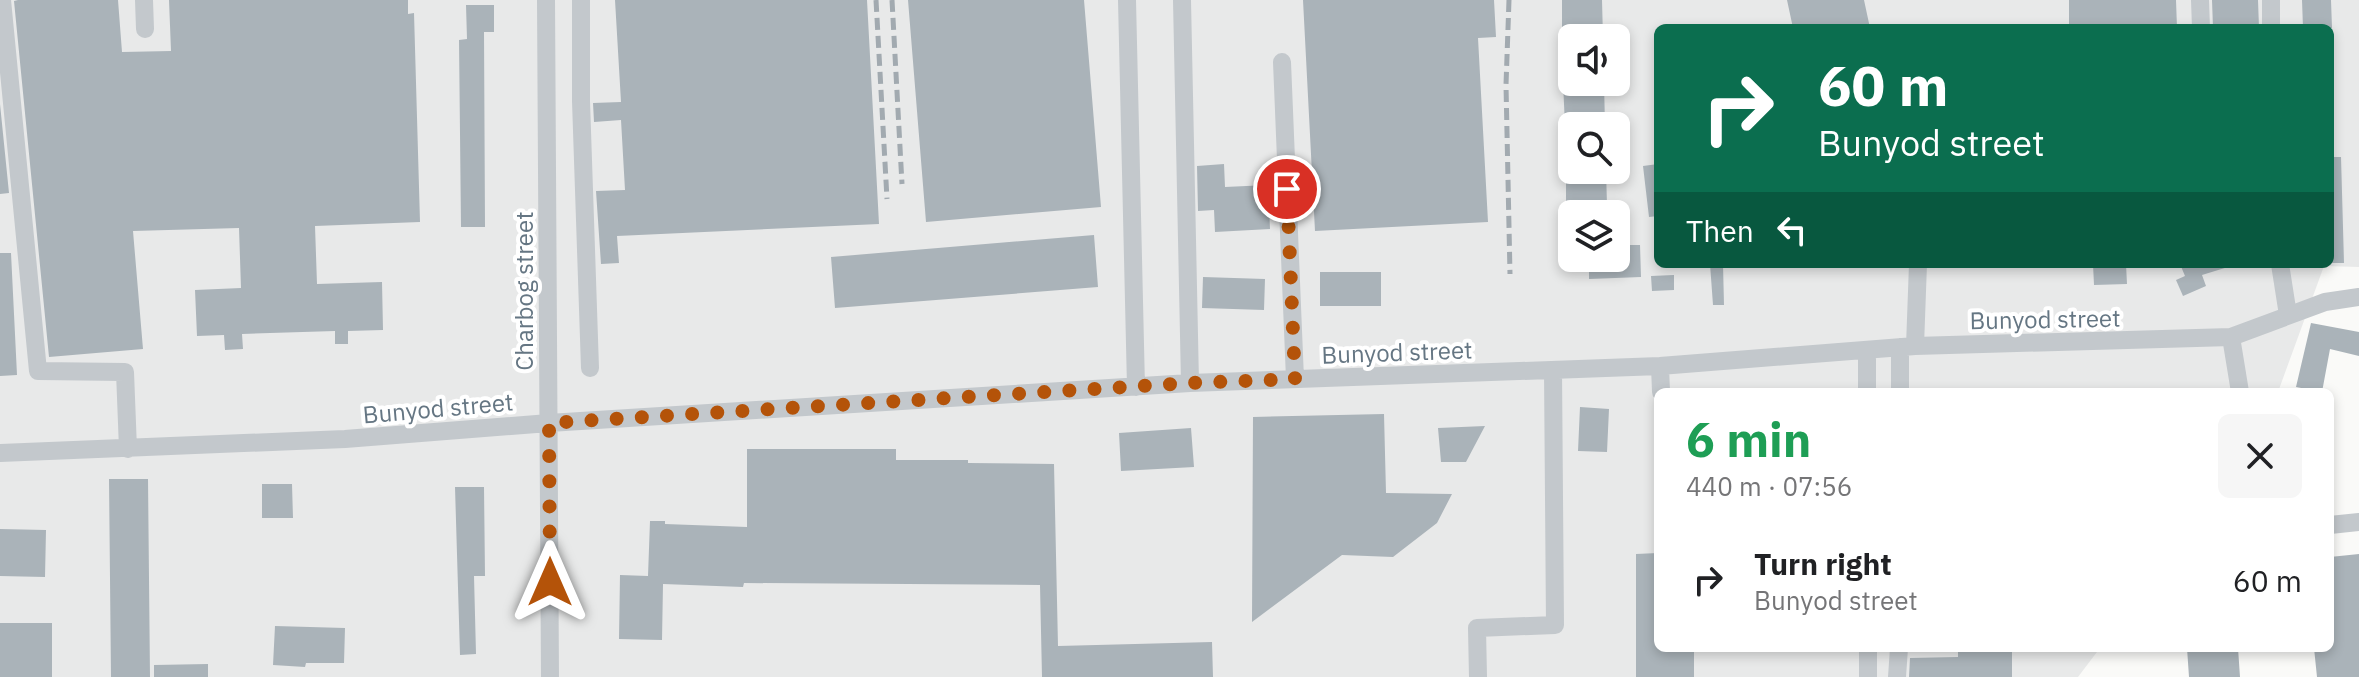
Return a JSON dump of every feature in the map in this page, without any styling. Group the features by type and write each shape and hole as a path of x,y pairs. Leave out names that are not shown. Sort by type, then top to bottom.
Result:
{"street":[{"path":"2,0 38,371 125,372 128,449"},
{"path":"144,0 145,29"},
{"name":"Charbog street","path":"546,0 550,677"},
{"path":"581,0 581,101 590,368"},
{"path":"1127,0 1136,387"},
{"path":"1182,0 1190,383"},
{"path":"2200,0 2201,24"},
{"path":"2271,0 2271,24"},
{"path":"1282,62 1295,379"},
{"path":"1901,388 1917,268"},
{"path":"2281,268 2288,315"},
{"name":"Bunyod street","path":"0,453 345,439 549,423 1190,383 1660,366 1907,347 2231,337 2325,302 2359,297"},
{"path":"2231,337 2239,388"},
{"path":"1867,350 1867,388"},
{"path":"1660,366 1661,388"},
{"path":"1478,677 1477,628 1555,625 1553,370"},
{"path":"2334,525 2359,522"},
{"path":"1868,652 1868,677"},
{"path":"1897,677 1899,652"}],"shaded area":[{"path":"0,0 2359,0 2359,267 2334,266 2334,24 1654,24 1654,268 2323,268 2279,388 1654,388 1654,652 2097,652 2078,677 0,677"}],"building":[{"path":"118,0 122,52 171,51 169,0 408,0 408,14 414,13 420,222 315,226 317,284 382,282 383,330 348,331 348,344 335,344 335,331 242,334 243,349 225,350 224,335 197,336 195,290 241,288 239,228 133,231 143,349 49,357 14,1"},
{"path":"615,0 867,0 879,224 617,236 619,263 601,264 596,191 625,190 621,120 594,122 593,103 621,102"},
{"path":"908,0 1084,0 1101,207 926,222"},
{"path":"1303,0 1494,0 1496,37 1478,38 1488,222 1315,231"},
{"path":"1562,0 1602,0 1603,24 1562,24"},
{"path":"1787,0 1864,0 1869,24 1792,24"},
{"path":"2069,0 2176,0 2177,24 2069,24"},
{"path":"2212,0 2258,0 2259,24 2213,24"},
{"path":"2302,0 2331,0 2332,24 2303,24"},
{"path":"466,5 494,5 494,32 484,32 485,227 461,227 459,40 467,39"},
{"path":"1564,96 1604,96 1605,112 1564,112"},
{"path":"0,104 9,193 0,194"},
{"path":"2334,157 2341,157 2344,263 2334,263"},
{"path":"1224,164 1225,187 1268,185 1270,229 1215,232 1214,210 1198,211 1197,166"},
{"path":"1654,165 1654,216 1649,217 1643,166"},
{"path":"1566,184 1606,184 1607,200 1566,200"},
{"path":"1094,235 1098,287 835,308 831,257"},
{"path":"1630,245 1640,245 1641,277 1589,279 1589,272 1630,272"},
{"path":"0,253 11,253 17,375 0,376"},
{"path":"1710,268 1723,268 1724,305 1713,305"},
{"path":"2093,268 2126,268 2127,284 2094,285"},
{"path":"2182,268 2225,268 2202,275 2206,286 2183,296 2176,280 2185,276"},
{"path":"1320,272 1381,272 1381,306 1320,306"},
{"path":"1674,275 1674,290 1652,291 1651,276"},
{"path":"1203,277 1265,279 1264,310 1202,308"},
{"path":"2311,323 2359,332 2359,356 2330,349 2323,388 2296,387"},
{"path":"1580,407 1609,409 1607,452 1578,451"},
{"path":"1384,414 1386,493 1452,494 1437,523 1393,557 1342,555 1252,622 1253,417"},
{"path":"1485,426 1466,462 1441,462 1438,428"},
{"path":"1191,428 1194,467 1121,471 1119,433"},
{"path":"747,449 896,449 896,460 1054,464 1058,646 1212,642 1213,677 1042,677 1040,585 744,583 743,587 663,584 662,640 619,639 620,575 648,576 650,521 747,527"},
{"path":"109,479 148,479 150,677 111,677"},
{"path":"262,484 292,484 293,518 262,518"},
{"path":"455,487 484,487 485,576 474,576 476,654 460,655"},
{"path":"0,529 46,530 45,577 0,576"},
{"path":"1654,553 1654,652 1694,652 1694,677 1636,677 1636,554"},
{"path":"2359,554 2359,677 2317,677 2314,652 2334,652 2334,557"},
{"path":"0,623 52,623 52,677 0,677"},
{"path":"275,626 345,628 344,663 306,663 305,667 273,665"},
{"path":"1958,652 2012,652 2012,677 1909,677 1910,658 1958,657"},
{"path":"2187,652 2238,652 2240,677 2189,677"},
{"path":"208,664 208,677 154,677 154,665"}],"railway":[{"path":"876,0 887,199"},
{"path":"892,0 902,184"},
{"path":"1509,0 1506,85 1510,274"}],"route":[{"path":"550,582 549,423 1295,379 1287,189"}]}
